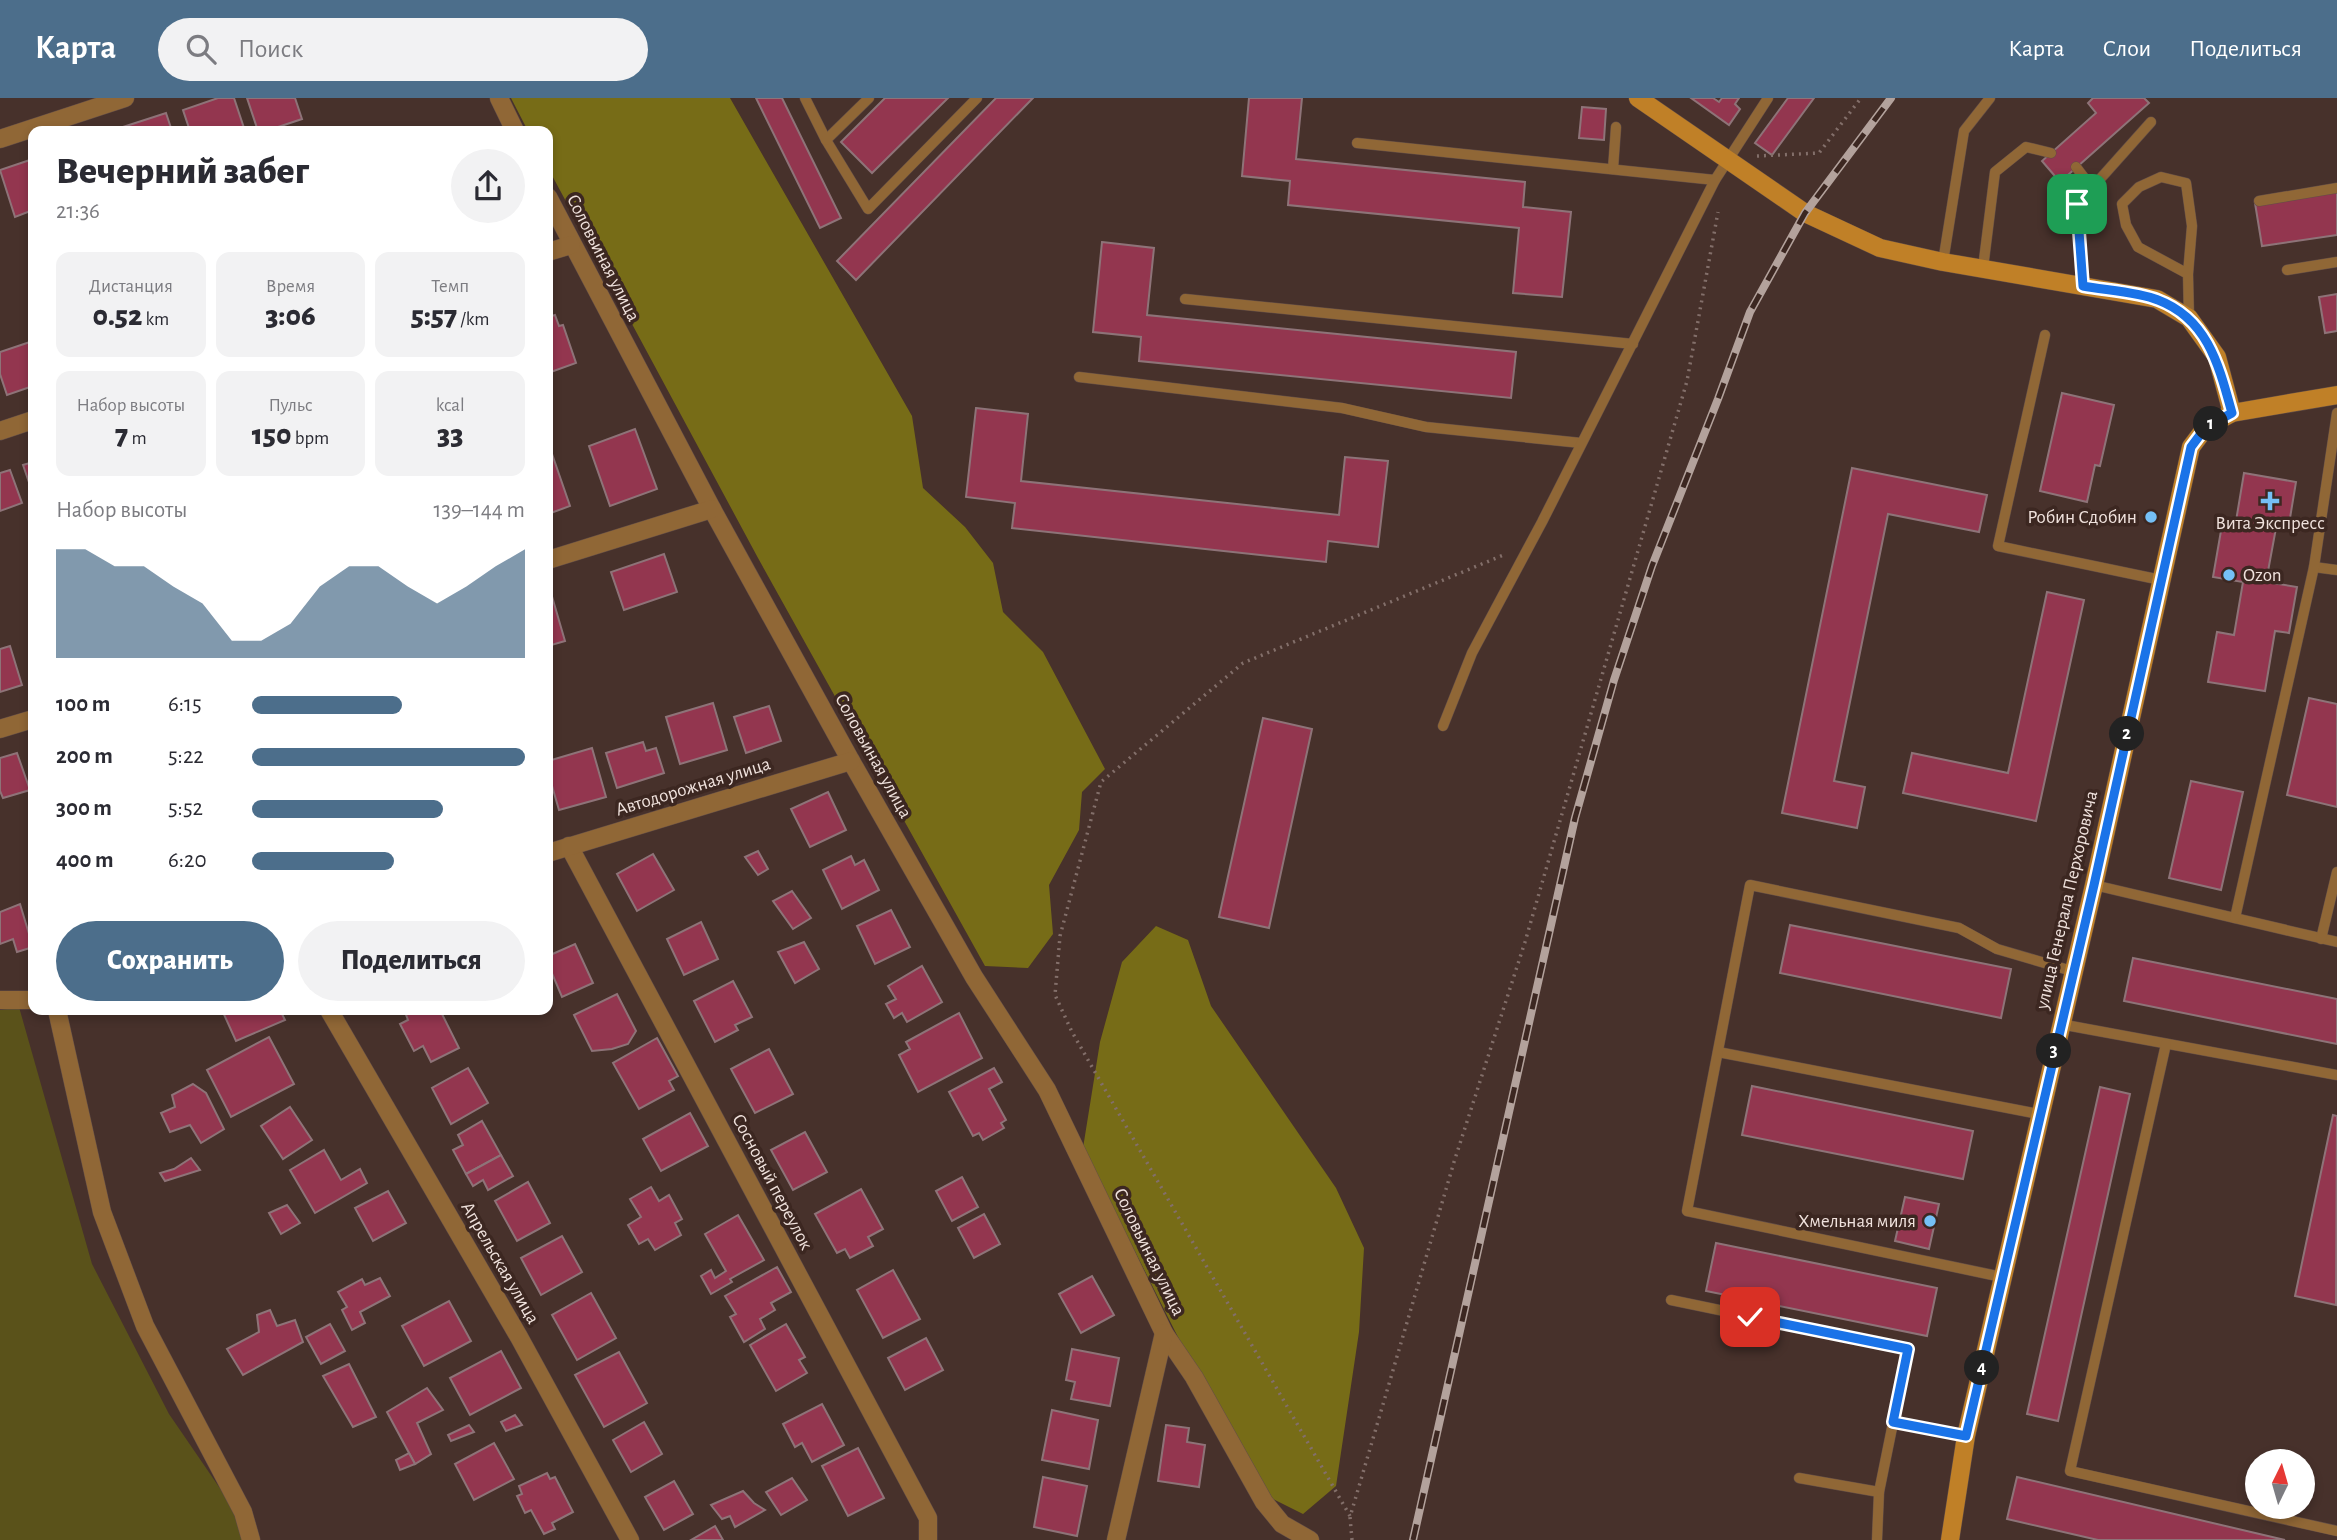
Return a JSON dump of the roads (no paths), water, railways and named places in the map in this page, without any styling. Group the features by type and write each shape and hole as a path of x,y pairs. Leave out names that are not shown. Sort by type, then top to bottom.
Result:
{"street":[{"path":"40,126 125,98"},
{"path":"499,98 513,126"},
{"path":"1638,98 1805,213 1880,248 1943,262 2157,299 2189,318 2217,357 2232,413 2337,395"},
{"path":"0,139 28,130"},
{"name":"Соловьиная улица","path":"553,207 712,509 851,761 974,977 1047,1090 1164,1333 1194,1377 1264,1502 1282,1524 1310,1540"},
{"path":"553,250 571,245"},
{"name":"улица Генерала Перхоровича","path":"1950,1540 1966,1436 2094,885 2191,447 2206,427 2232,413"},
{"path":"0,430 28,422"},
{"path":"553,557 712,509"},
{"path":"0,729 28,721"},
{"name":"Автодорожная улица","path":"553,851 851,761"},
{"name":"Сосновый переулок","path":"569,846 928,1518 928,1540"},
{"path":"0,1000 28,1000"},
{"path":"58,1015 102,1212 145,1326 243,1512 251,1540"},
{"name":"Апрельская улица","path":"332,1015 519,1337 630,1540"},
{"name":"Соловьиная улица","path":"1116,1540 1164,1333"}],"lane":[{"path":"805,98 826,140 868,209 977,98"},
{"path":"826,140 869,98"},
{"path":"1443,726 1472,653 1715,180 1768,98"},
{"path":"1943,262 1964,131 1990,98"},
{"path":"2083,286 2077,204 2151,122"},
{"path":"1613,169 1616,127"},
{"path":"1357,143 1715,180"},
{"path":"1983,268 1995,172 2026,147 2051,153"},
{"path":"2076,167 2092,188"},
{"path":"2188,274 2138,247 2126,225 2122,204 2139,187 2161,177 2186,183 2192,226 2188,274 2189,318"},
{"path":"2259,201 2337,188"},
{"path":"2287,270 2337,262"},
{"path":"1185,299 1633,344"},
{"path":"2045,335 1998,546 2161,580"},
{"path":"1079,377 1342,408 1426,427 1581,443"},
{"path":"2235,918 2314,567 2337,413"},
{"path":"2314,567 2337,570"},
{"path":"2321,939 2337,872"},
{"path":"2002,1277 1687,1211 1750,885 1959,928 1997,949 2072,971"},
{"path":"2094,885 2337,942"},
{"path":"2060,1024 2337,1075"},
{"path":"2166,1044 2070,1471 2337,1531"},
{"path":"1718,1052 2039,1115"},
{"path":"1671,1300 1908,1349 1879,1492 1877,1540"},
{"path":"1893,1422 1966,1436"},
{"path":"1799,1478 1879,1492"}],"railway":[{"path":"1413,1540 1575,818 1614,680 1652,566 1750,312 1805,213 1891,98"}],"place":[{"name":"Вита Экспресс","path":"2270,501"},
{"name":"Робин Сдобин","path":"2151,517"},
{"name":"Ozon","path":"2229,575"},
{"name":"Хмельная миля","path":"1930,1221"}]}
